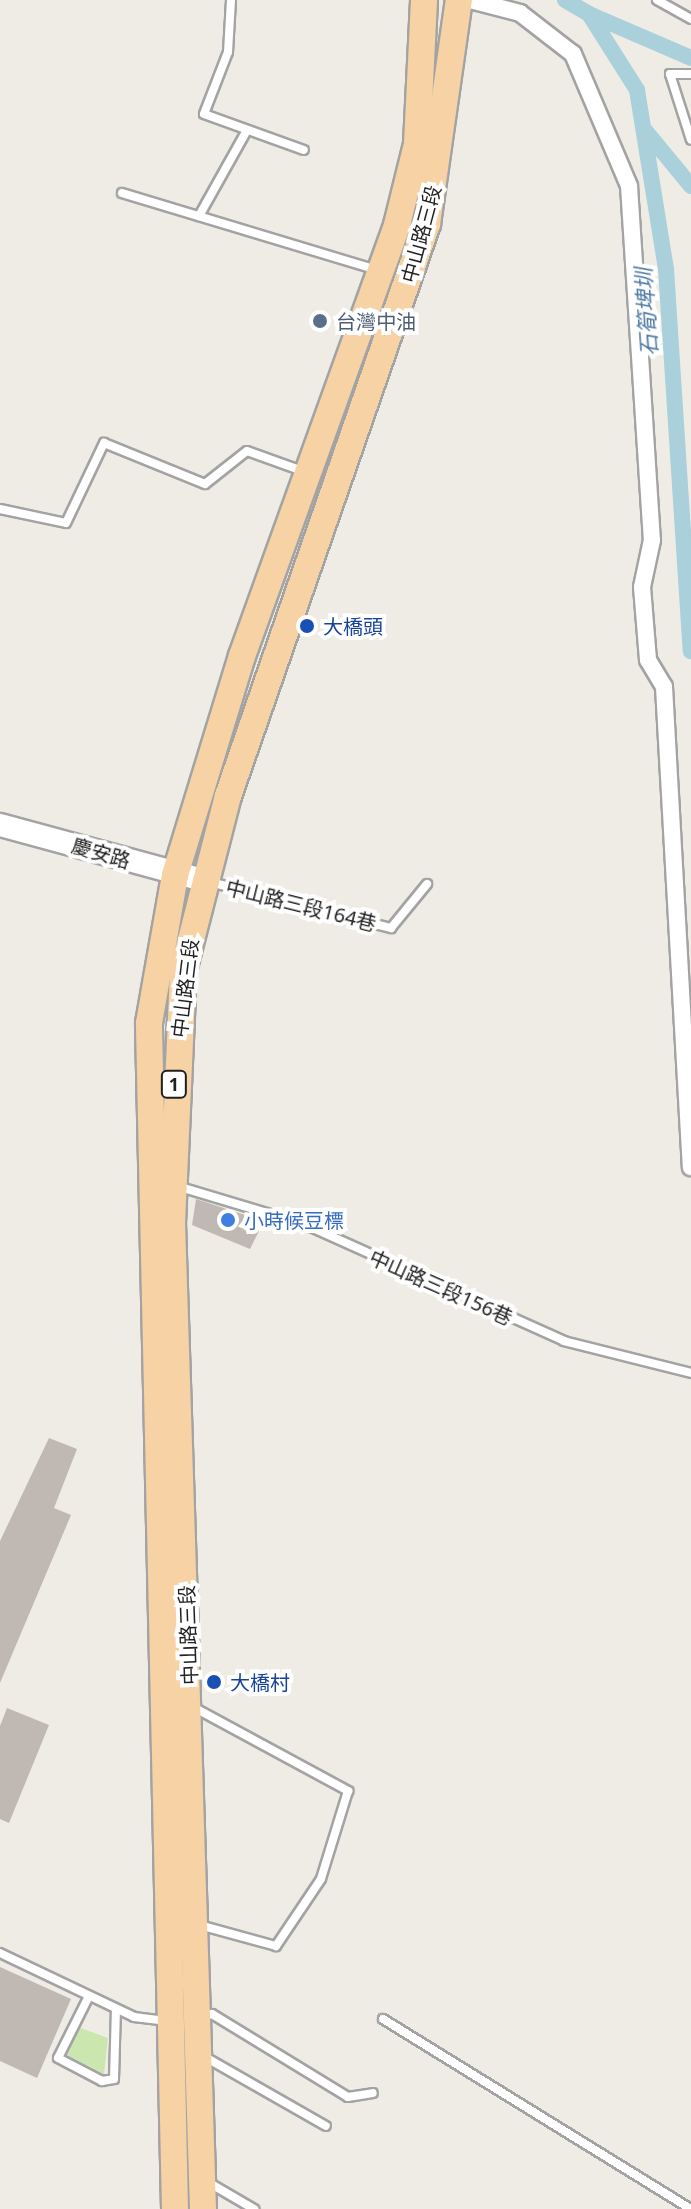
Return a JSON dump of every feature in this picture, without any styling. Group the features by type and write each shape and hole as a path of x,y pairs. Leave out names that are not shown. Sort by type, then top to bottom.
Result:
{"main road":[{"name":"中山路三段","path":"203,2209 190,1706 149,1023 175,875 242,656 381,271 417,144 424,0"},
{"name":"中山路三段","path":"175,2209 160,1185 183,971 202,880 427,224 459,0"}],"street":[{"path":"470,0 520,13 573,54 629,186 652,540 642,587 648,660 664,687 691,1167"},
{"name":"慶安路","path":"0,825 202,880"}],"lane":[{"path":"231,0 228,52 204,114 304,150"},
{"path":"657,0 691,19"},
{"path":"691,74 670,74 691,140"},
{"path":"199,216 247,130"},
{"path":"122,193 381,271"},
{"path":"0,509 66,523 104,443 205,484 247,451 310,473"},
{"name":"中山路三段164巷","path":"202,880 391,928 427,884"},
{"name":"中山路三段156巷","path":"160,1185 304,1224 564,1341 691,1373"},
{"path":"169,1930 196,1924 276,1946 321,1879 348,1791 190,1706"},
{"path":"0,1953 116,2009 170,2021 212,2014 348,2097 373,2093"},
{"path":"89,1996 58,2058 102,2081 114,2079 116,2009"},
{"path":"383,2019 691,2209"},
{"path":"199,2053 326,2126"},
{"path":"203,2179 254,2209"}],"green space":[{"path":"78,2027 108,2038 104,2074 67,2055"}],"building":[{"path":"196,1199 264,1221 250,1249 192,1225"},
{"path":"49,1438 77,1449 54,1508 71,1515 0,1683 0,1541"},
{"path":"7,1708 49,1725 9,1823 0,1819 0,1726"},
{"path":"0,1967 71,1999 37,2078 0,2061"}],"waterway":[{"name":"石筍埤圳","path":"565,0 589,14 637,90 666,269 691,651"},
{"path":"589,14 691,58"},
{"path":"644,129 691,186"}],"place":[{"name":"台灣中油","path":"320,321"},
{"name":"大橋頭","path":"307,626"},
{"name":"小時候豆標","path":"228,1220"},
{"name":"大橋村","path":"214,1682"}]}
